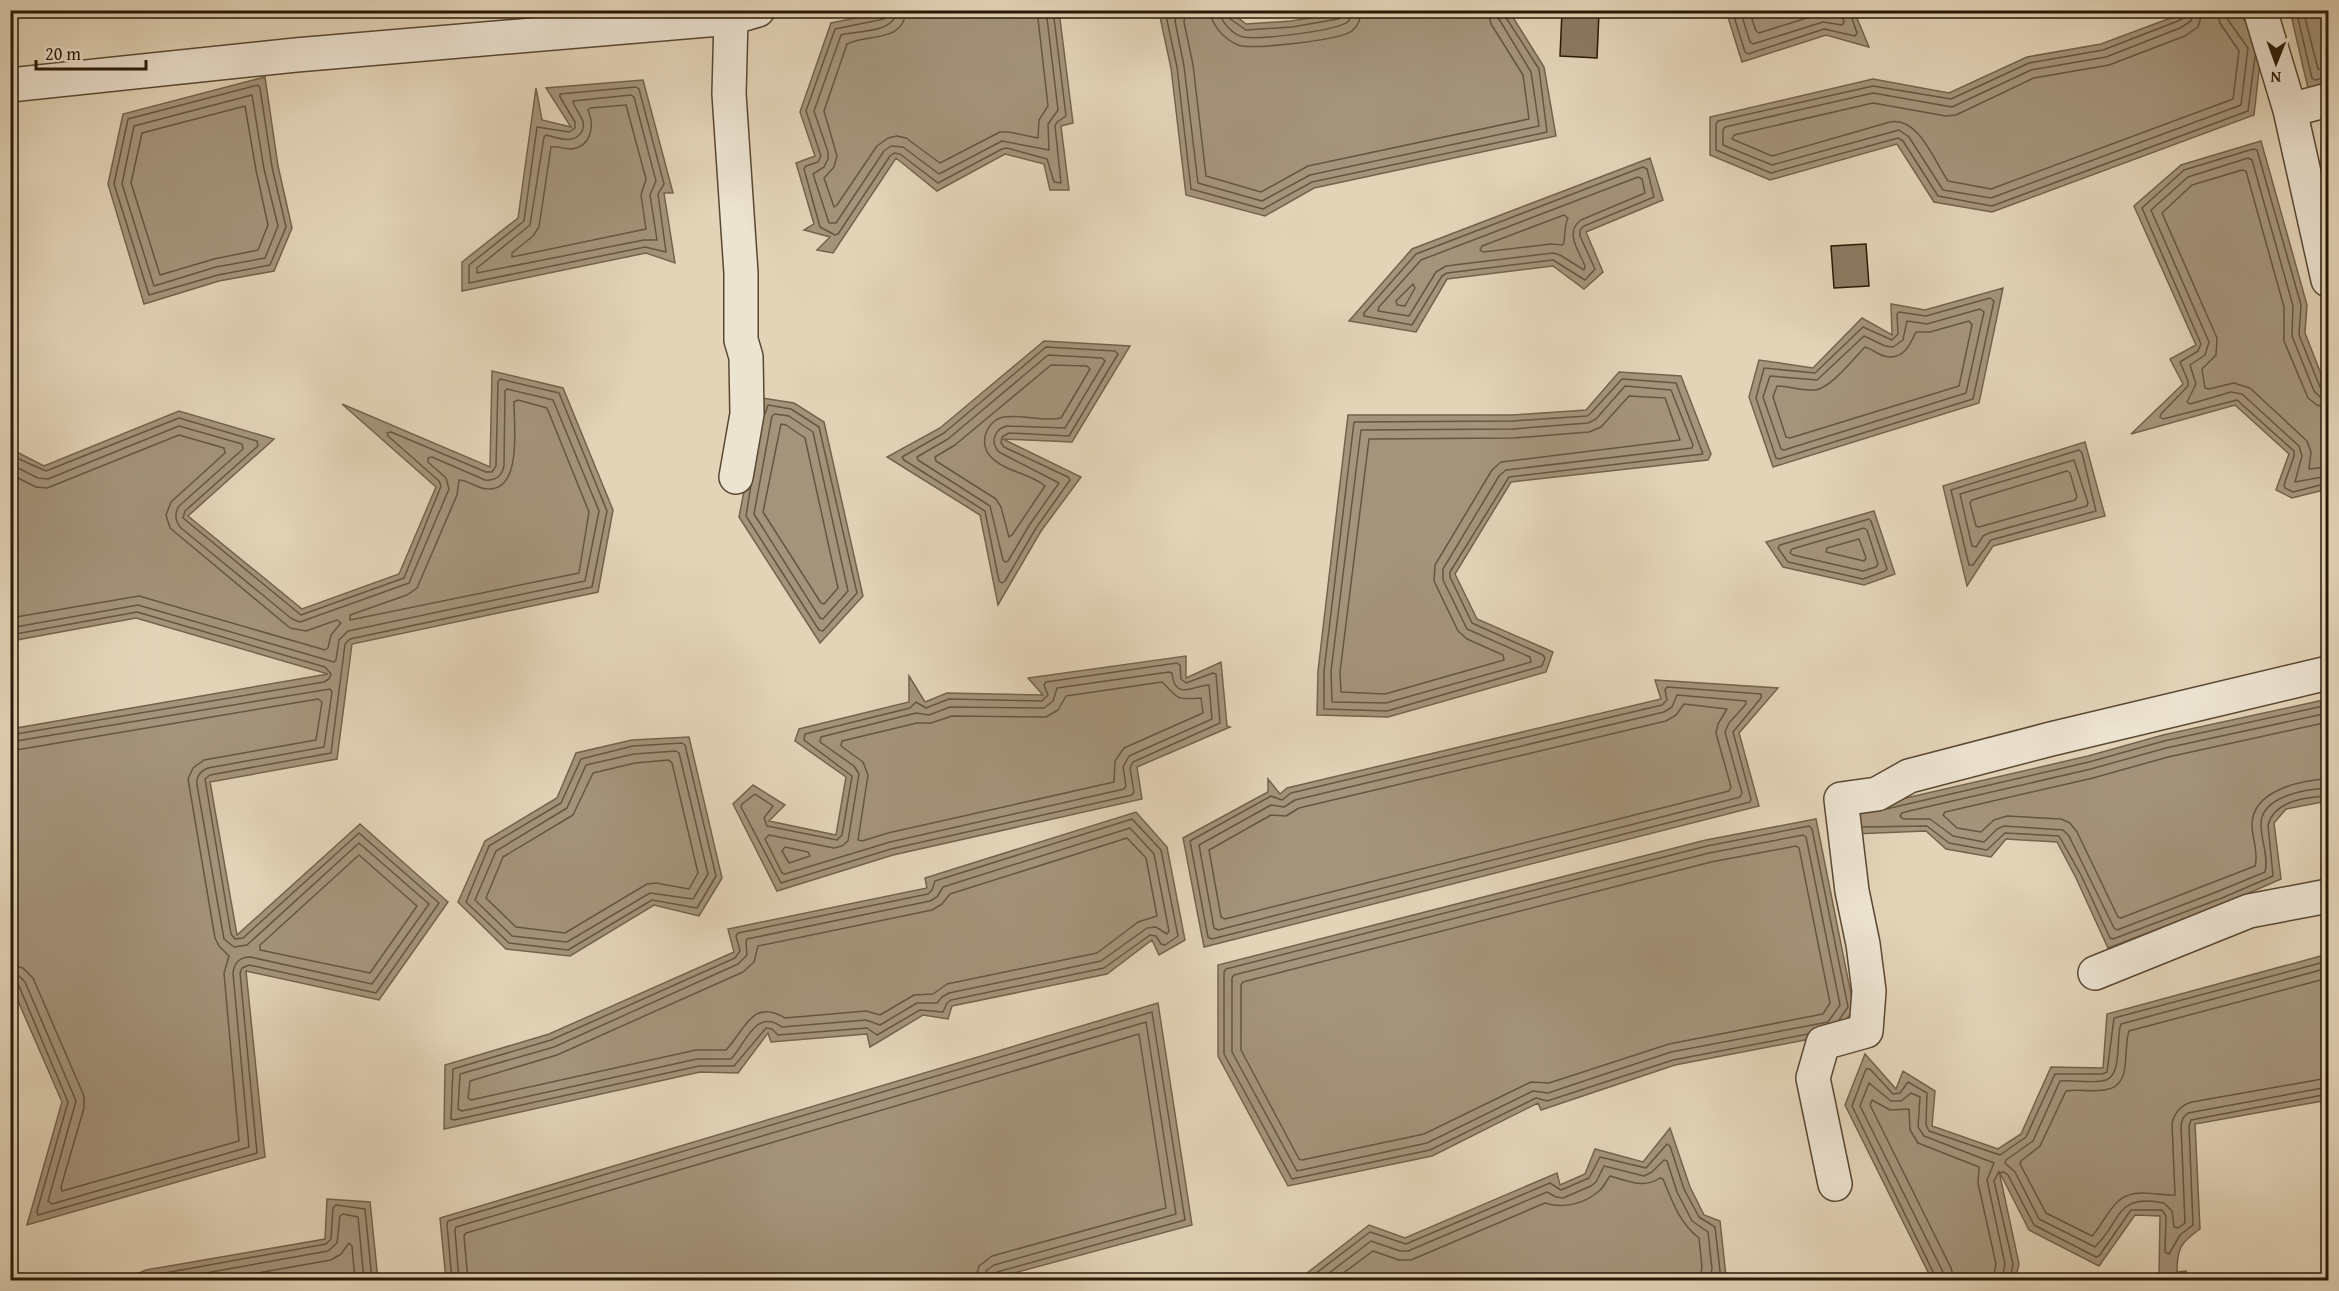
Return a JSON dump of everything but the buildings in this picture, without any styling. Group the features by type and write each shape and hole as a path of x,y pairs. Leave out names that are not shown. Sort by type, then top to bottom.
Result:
{"street":[{"path":"2260,10 2290,110 2328,280"},
{"path":"10,85 296,55 745,14 729,94 741,273 741,340 746,357 747,414 736,477"},
{"path":"2290,110 2328,100"},
{"path":"1835,1184 1814,1077 1823,1043 1866,1031 1869,991 1863,944 1852,891 1840,799 1877,794 1909,776 2051,739 2328,673"},
{"path":"2095,973 2249,911 2328,896"}],"water":[{"path":"894,10 1059,11 1073,123 1061,126 1069,190 1050,190 1044,164 1005,154 937,191 896,158 833,253 817,250 830,237 804,230 814,224 796,163 815,156 800,112 831,23"},
{"path":"1165,11 1230,11 1246,24 1291,21 1354,11 1509,11 1544,67 1556,136 1314,188 1265,216 1186,195 1171,68 1160,17"},
{"path":"1726,11 1854,11 1869,47 1826,35 1742,62"},
{"path":"2184,11 2238,11 2262,44 2254,115 1992,212 1934,202 1897,144 1770,180 1710,155 1710,117 1873,79 1949,93 2027,57 2101,44"},
{"path":"2290,11 2328,11 2328,83 2308,88"},
{"path":"265,77 278,166 292,228 274,271 219,281 144,304 108,184 123,114"},
{"path":"643,80 673,193 664,193 675,263 646,253 462,291 462,262 518,218 536,88 542,120 571,127 546,88"},
{"path":"2261,141 2307,305 2305,333 2328,392 2328,489 2292,498 2276,490 2289,454 2235,405 2131,434 2183,384 2170,359 2196,345 2134,206 2181,165"},
{"path":"1650,158 1663,200 1586,232 1603,272 1584,289 1553,266 1447,279 1416,332 1349,321 1412,249"},
{"path":"2003,288 1979,403 1773,467 1749,397 1759,360 1813,368 1862,318 1892,335 1891,304 1925,310"},
{"path":"1044,341 1130,346 1072,442 1003,439 1081,477 1041,531 998,605 980,515 887,457 940,428"},
{"path":"492,371 563,388 613,510 598,592 352,644 337,759 210,782 237,935 360,824 448,902 379,1000 246,971 265,1157 27,1225 62,1102 15,994 11,978 11,729 328,674 136,618 11,641 11,449 44,466 179,411 274,439 188,516 302,609 399,574 436,487 342,404 490,467"},
{"path":"1619,372 1681,376 1711,454 1708,460 1511,482 1455,574 1477,619 1553,652 1546,672 1388,717 1317,715 1318,671 1348,415 1513,415 1586,410"},
{"path":"762,398 794,403 824,422 863,596 820,643 739,517"},
{"path":"2085,442 2105,516 1993,546 1967,586 1943,486"},
{"path":"1874,511 1895,574 1864,585 1783,567 1766,542"},
{"path":"1186,656 1186,678 1221,662 1227,726 1230,727 1137,767 1142,799 893,855 777,891 733,804 753,785 785,805 769,821 836,835 846,777 795,741 799,729 909,702 909,676 925,702 947,693 1043,695 1028,678"},
{"path":"1655,680 1778,688 1739,733 1759,806 1204,947 1183,838 1268,792 1268,779 1280,794 1287,788 1661,699"},
{"path":"2328,699 2328,801 2286,809 2274,823 2281,879 2224,904 2108,948 2057,842 2006,839 1991,857 1946,849 1926,831 1853,834 1846,814 2088,756 2163,735"},
{"path":"689,737 722,878 699,916 654,905 570,956 506,949 458,902 485,841 557,798 576,753 632,740"},
{"path":"1136,812 1167,847 1185,940 1159,955 1152,940 1107,974 952,1006 948,1019 923,1015 870,1047 867,1034 771,1042 768,1033 738,1073 700,1072 444,1129 445,1065 549,1034 734,952 728,929 927,888 925,878"},
{"path":"1816,819 1854,1009 1836,1034 1675,1065 1541,1110 1538,1103 1432,1156 1288,1186 1218,1056 1218,965 1706,840"},
{"path":"2328,954 2328,1100 2195,1124 2200,1229 2181,1247 2177,1264 2177,1272 2186,1271 2190,1280 2153,1280 2154,1276 2159,1276 2160,1216 2135,1215 2099,1266 2029,1230 1999,1171 2019,1264 2015,1280 1932,1280 1845,1105 1865,1054 1896,1089 1903,1071 1935,1091 1932,1126 1998,1149 2021,1134 2051,1067 2103,1068 2107,1014"},
{"path":"1158,1003 1192,1225 988,1280 446,1280 440,1218"},
{"path":"1670,1128 1690,1187 1704,1215 1720,1221 1726,1276 1721,1280 1298,1280 1369,1225 1405,1238 1557,1173 1560,1185 1585,1174 1595,1149 1643,1162"},
{"path":"327,1199 370,1202 378,1280 122,1280 146,1270 325,1239"}]}
